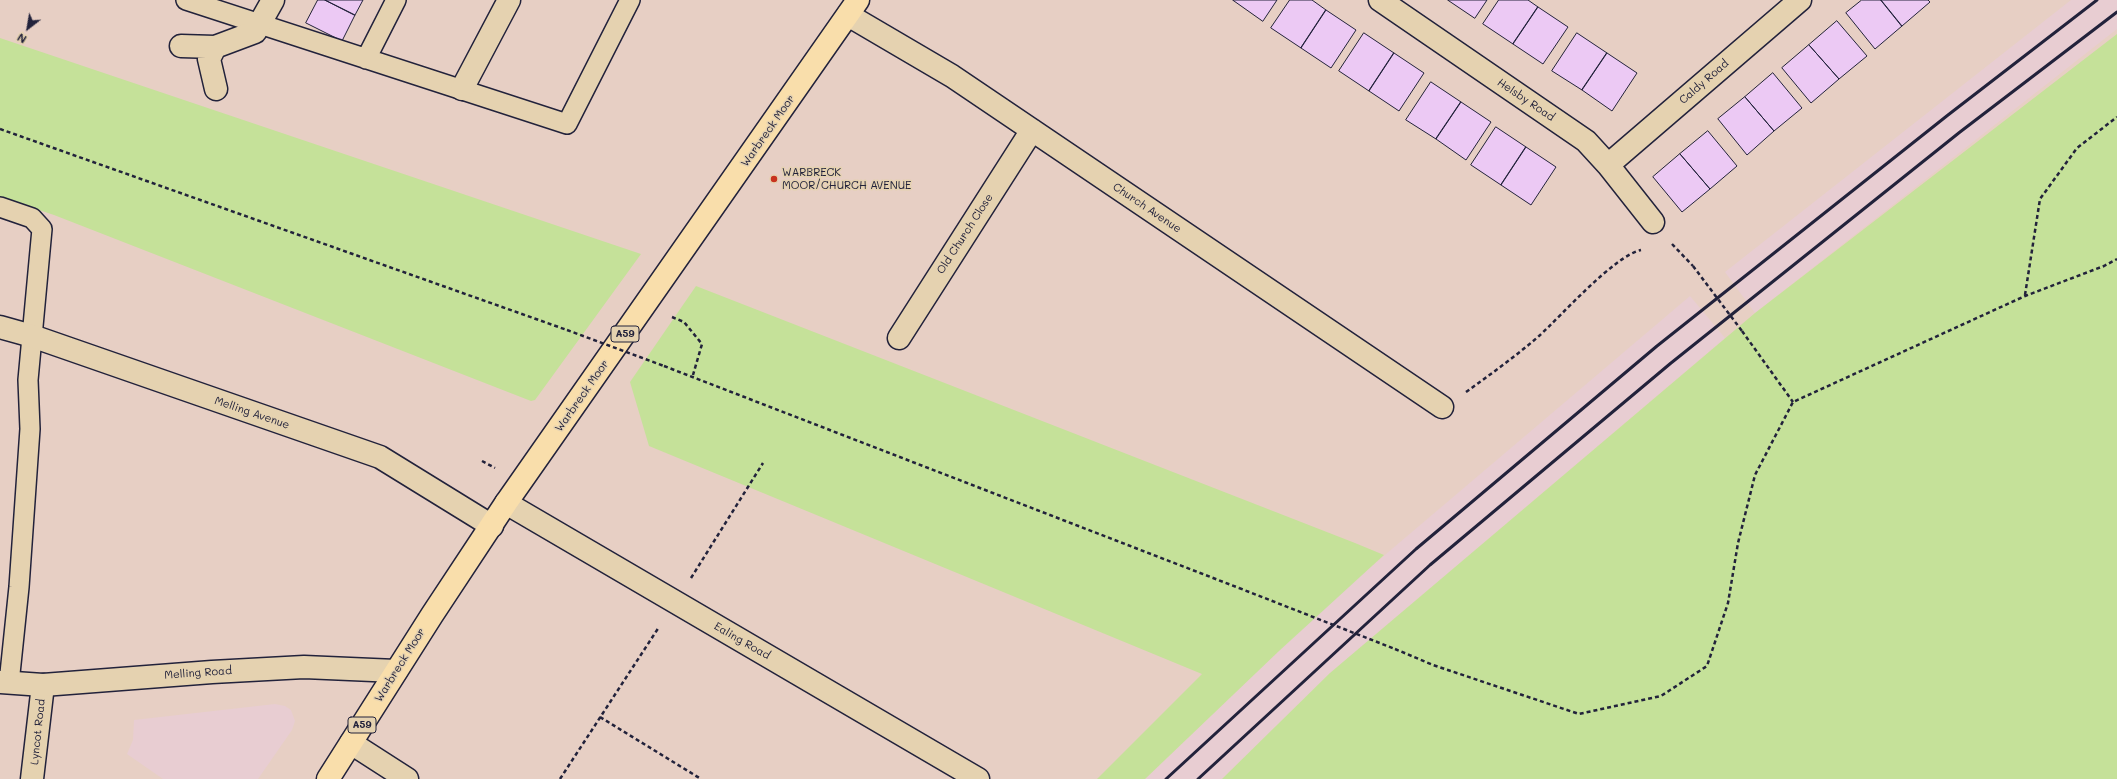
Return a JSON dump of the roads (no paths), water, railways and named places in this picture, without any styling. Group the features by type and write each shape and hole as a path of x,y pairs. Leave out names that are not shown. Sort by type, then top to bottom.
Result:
{"highway":[{"name":"Warbreck Moor","path":"328,779 396,671 506,503 853,7"}],"street":[{"path":"181,46 215,47 255,32 272,0"},
{"path":"462,89 509,0"},
{"name":"Helsby Road","path":"1380,0 1586,141 1608,165 1653,222"},
{"name":"Caldy Road","path":"1608,165 1800,0"},
{"name":"Church Avenue","path":"853,7 952,76 1442,407"},
{"path":"215,47 209,59 216,89"},
{"name":"Old Church Close","path":"899,338 1032,130"},
{"name":"Melling Avenue","path":"0,327 32,336 380,457 492,526"},
{"name":"Ealing Road","path":"506,503 978,779"},
{"name":"Melling Road","path":"4,682 43,685 212,672 304,667 396,671"},
{"name":"Lyncot Road","path":"32,779 43,685"},
{"path":"351,743 407,779"}],"lane":[{"path":"186,0 224,6 260,24 567,124 630,0"},
{"path":"366,59 396,0"},
{"path":"0,207 32,218 42,229 28,380 30,429 19,587 4,682"}],"railway":[{"path":"1166,779 1416,549 1657,346 1948,115 2097,0"},
{"path":"1198,779 1430,565 1671,363 1960,132 2117,12"}],"place":[{"name":"WARBRECK MOOR/CHURCH AVENUE","path":"774,179"}]}
